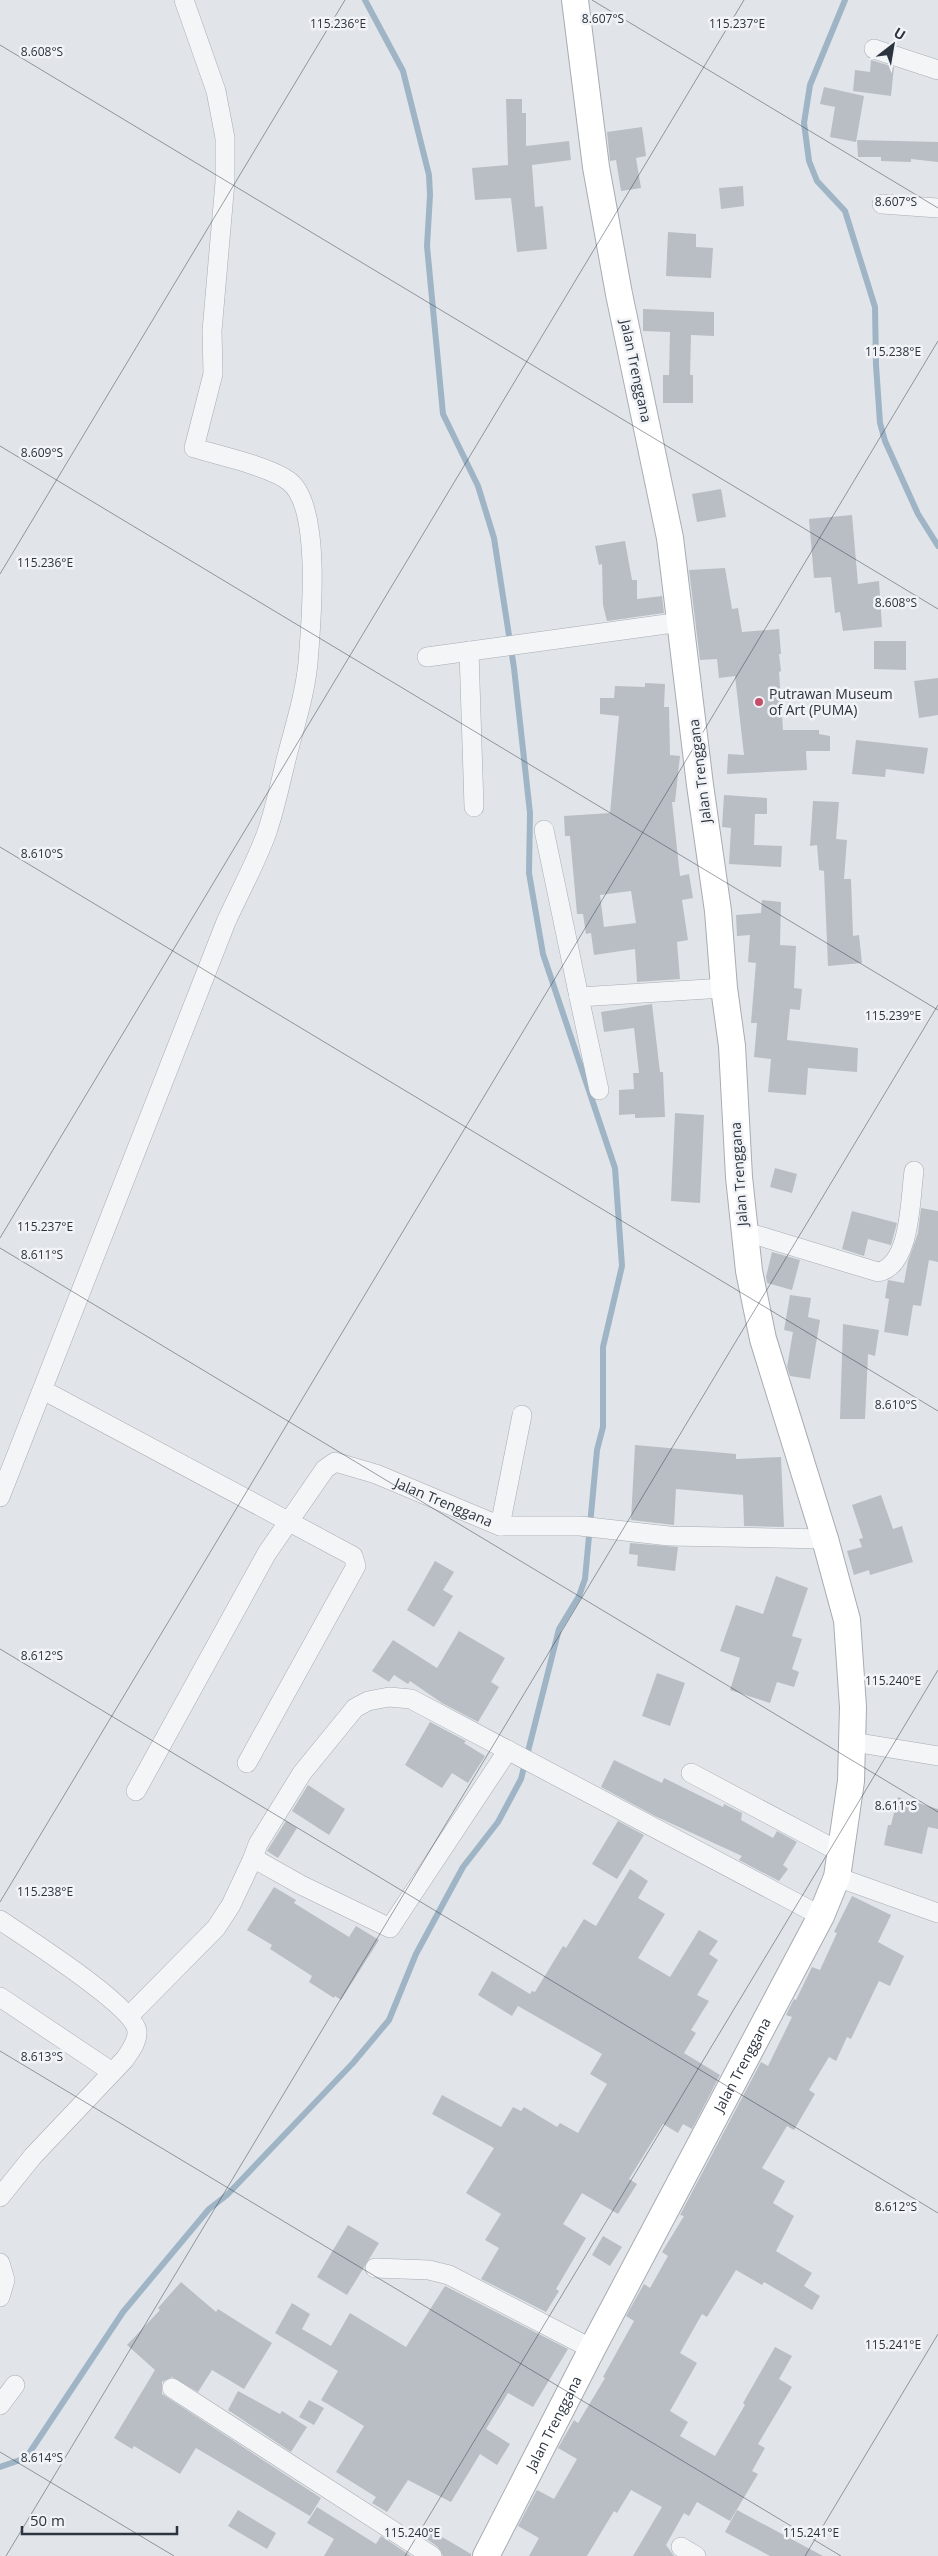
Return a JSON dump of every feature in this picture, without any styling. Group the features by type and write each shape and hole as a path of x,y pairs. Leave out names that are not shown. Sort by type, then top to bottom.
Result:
{"main road":[{"name":"Jalan Trenggana","path":"488,2556 592,2349 821,1916 836,1877 851,1781 853,1742 850,1645 847,1620 825,1539 755,1308 743,1231 732,1046 724,988 718,911 700,785 681,622 662,489 619,294 598,176 575,0"}],"street":[{"path":"0,1497 81,1294 110,1211 157,1102 226,922 266,834 301,704 308,663 312,540 308,515 300,494 290,482 275,474 194,448 213,374 212,331 225,182 225,138 216,91 184,0"},
{"path":"874,50 938,70"},
{"path":"882,204 938,208"},
{"path":"427,657 681,622"},
{"path":"469,651 474,807"},
{"path":"544,830 599,1090"},
{"path":"579,997 724,988"},
{"path":"743,1231 878,1272 887,1270 896,1262 903,1248 914,1171"},
{"path":"42,1390 353,1556 356,1566 247,1763"},
{"path":"500,1526 522,1415"},
{"name":"Jalan Trenggana","path":"289,1522 325,1469 335,1462 376,1474 500,1526 580,1526 669,1536 825,1539"},
{"path":"136,1791 267,1553 289,1522"},
{"path":"130,2016 216,1928 230,1905 258,1844 302,1773 355,1708 368,1701 399,1696 411,1699 821,1916"},
{"path":"853,1742 938,1756"},
{"path":"253,1858 301,1885 390,1928 508,1750"},
{"path":"690,1773 840,1852"},
{"path":"836,1877 938,1913"},
{"path":"0,1920 109,1997 130,2016 137,2031 135,2044 112,2072 33,2156 0,2197"},
{"path":"0,1997 112,2072"},
{"path":"0,2263 5,2280 0,2297"},
{"path":"375,2268 415,2268 444,2273 592,2349"},
{"path":"0,2405 15,2385"},
{"path":"172,2388 432,2556"}],"building":[{"path":"871,60 894,67 891,96 853,91 855,70 870,72"},
{"path":"824,87 864,96 856,142 830,137 835,107 820,104"},
{"path":"506,99 522,99 522,113 526,113 526,146 569,141 571,160 532,165 535,207 543,206 547,249 517,252 511,198 475,200 472,168 508,165"},
{"path":"642,127 646,156 636,158 641,188 621,191 616,160 610,161 607,132"},
{"path":"857,140 938,142 938,162 911,159 911,162 881,161 881,157 858,157"},
{"path":"743,186 744,206 721,209 719,188"},
{"path":"668,232 696,234 696,247 713,248 711,278 666,276"},
{"path":"643,309 714,312 714,336 691,335 690,375 693,375 693,403 663,403 663,375 669,375 670,332 643,331"},
{"path":"721,489 726,517 697,522 692,494"},
{"path":"852,515 858,584 879,581 882,627 843,631 840,612 835,613 831,577 814,578 809,519"},
{"path":"625,541 632,580 637,580 637,599 662,596 664,613 607,621 603,605 602,564 599,565 595,546"},
{"path":"725,568 732,609 738,608 742,632 779,629 781,671 779,672 783,730 819,730 819,734 830,736 830,751 806,751 807,770 727,774 728,754 744,755 735,676 719,678 717,659 700,660 689,570"},
{"path":"874,641 906,641 906,670 874,669"},
{"path":"938,678 938,715 919,718 914,681"},
{"path":"645,683 665,684 664,707 669,707 670,755 680,756 675,802 672,802 680,876 689,874 693,898 682,900 688,940 677,942 680,979 637,982 635,949 594,955 591,933 586,934 583,914 577,914 570,836 565,836 564,816 610,813 619,716 600,714 600,698 614,698 615,686 645,687","holes":["631,891 636,923 604,927 600,895"]},
{"path":"856,740 928,748 924,774 886,769 885,777 852,774"},
{"path":"724,795 767,798 767,814 755,814 754,845 782,846 781,867 729,864 731,828 722,827"},
{"path":"813,801 839,802 836,839 847,840 844,879 851,879 853,936 859,935 862,963 828,966 824,871 819,870 817,845 810,846"},
{"path":"762,900 781,902 780,945 796,946 794,988 802,989 800,1010 790,1009 787,1040 858,1048 857,1072 808,1068 806,1095 768,1092 771,1059 754,1057 757,1023 751,1023 756,963 748,962 750,935 737,936 736,915 761,913"},
{"path":"652,1004 660,1072 663,1072 665,1117 635,1118 635,1114 619,1115 619,1090 634,1089 633,1073 639,1073 634,1028 604,1032 601,1012"},
{"path":"675,1113 704,1115 700,1203 671,1201"},
{"path":"775,1168 797,1174 792,1193 770,1187"},
{"path":"921,1208 938,1211 938,1262 929,1260 921,1306 913,1305 908,1336 884,1332 889,1299 885,1298 888,1280 904,1283 908,1261 918,1233"},
{"path":"852,1211 897,1223 891,1245 868,1239 864,1256 842,1249"},
{"path":"772,1252 800,1260 792,1290 767,1283 766,1277"},
{"path":"790,1295 811,1298 808,1317 820,1320 810,1379 790,1376 787,1367 793,1332 784,1330"},
{"path":"843,1324 879,1330 875,1356 868,1354 865,1419 840,1419"},
{"path":"635,1445 736,1454 736,1459 781,1457 784,1527 744,1526 743,1495 676,1489 674,1525 631,1520"},
{"path":"881,1495 893,1529 902,1526 913,1562 870,1575 869,1570 854,1575 847,1551 862,1547 859,1539 863,1538 852,1505"},
{"path":"630,1543 678,1547 675,1571 637,1566 638,1555 629,1554"},
{"path":"435,1561 454,1572 443,1590 453,1596 434,1627 407,1610"},
{"path":"776,1576 808,1588 792,1636 802,1639 792,1669 799,1672 794,1687 777,1682 770,1703 730,1690 740,1658 720,1651 736,1605 763,1614"},
{"path":"459,1631 505,1658 491,1682 499,1687 478,1722 442,1703 410,1681 408,1684 394,1675 389,1682 372,1671 393,1640 437,1668"},
{"path":"657,1673 685,1683 670,1726 642,1716"},
{"path":"430,1722 466,1741 464,1743 485,1756 468,1783 452,1773 442,1788 405,1765"},
{"path":"614,1760 662,1783 664,1778 723,1807 724,1804 742,1813 741,1820 773,1838 777,1831 797,1842 783,1865 788,1869 779,1881 739,1860 742,1856 655,1816 601,1787"},
{"path":"308,1785 345,1809 329,1835 292,1811"},
{"path":"898,1797 938,1809 938,1829 928,1827 922,1854 884,1845 888,1825 891,1825"},
{"path":"286,1821 297,1828 278,1858 267,1851"},
{"path":"618,1821 644,1835 617,1879 592,1864"},
{"path":"630,1869 648,1881 638,1898 665,1914 638,1958 670,1977 699,1930 718,1941 709,1954 718,1960 697,1995 709,2001 691,2030 696,2033 684,2053 720,2075 692,2129 683,2124 678,2133 663,2124 629,2179 637,2184 618,2214 582,2193 563,2224 586,2238 556,2289 559,2291 546,2312 481,2279 499,2248 485,2240 501,2214 466,2193 494,2148 432,2114 442,2095 501,2127 513,2107 521,2111 524,2107 557,2127 560,2123 578,2133 607,2084 590,2074 602,2054 518,2006 512,2016 478,1995 492,1971 530,1994 532,1991 535,1992 563,1946 566,1948 584,1919 596,1926"},
{"path":"274,1887 296,1900 294,1903 349,1937 356,1926 379,1940 341,2000 335,1996 334,1998 309,1982 312,1976 270,1949 272,1945 247,1930"},
{"path":"852,1896 891,1915 878,1942 904,1956 890,1986 879,1981 851,2039 847,2037 836,2061 829,2057 809,2090 815,2094 794,2130 787,2126 762,2168 785,2181 773,2203 794,2216 776,2251 812,2273 804,2286 820,2296 812,2310 764,2282 762,2285 736,2270 707,2317 702,2314 680,2353 697,2363 670,2411 688,2422 680,2436 715,2456 745,2405 743,2403 775,2347 792,2356 779,2379 792,2387 758,2444 765,2448 752,2471 758,2474 730,2521 697,2502 689,2516 684,2513 666,2545 674,2556 633,2556 662,2507 631,2490 617,2513 614,2511 587,2556 529,2556 539,2538 518,2526 537,2490 554,2499 577,2459 558,2448 574,2420 578,2423 605,2378 603,2377 634,2321 626,2316 644,2284 650,2288 668,2256 662,2252 684,2216 680,2215 761,2062 768,2066 792,2017 786,2015 794,1999 796,2000 812,1967 820,1970 837,1933 834,1932"},
{"path":"348,2225 379,2243 347,2295 317,2277"},
{"path":"603,2236 622,2247 610,2266 592,2255"},
{"path":"181,2282 216,2312 218,2309 272,2343 244,2389 212,2370 198,2392 172,2377 162,2382 162,2394 321,2498 310,2516 196,2448 180,2474 134,2446 132,2449 114,2438 155,2370 127,2345 160,2310 158,2308"},
{"path":"445,2286 568,2349 533,2407 508,2393 486,2429 510,2444 497,2465 480,2454 451,2502 408,2480 387,2512 372,2503 376,2497 336,2472 364,2426 321,2400 338,2371 275,2333 292,2303 310,2314 302,2329 331,2346 350,2313 406,2347"},
{"path":"238,2391 280,2414 282,2411 307,2427 291,2452 228,2410"},
{"path":"309,2400 324,2408 314,2425 299,2417"},
{"path":"317,2507 376,2544 381,2536 411,2556 324,2556 334,2539 307,2523"},
{"path":"238,2510 276,2533 267,2549 228,2526"},
{"path":"737,2510 823,2556 770,2556 725,2532"},
{"path":"432,2531 471,2554 471,2556 443,2556 438,2547 427,2539"}],"waterway":[{"path":"0,2467 26,2458 123,2312 209,2209 227,2195 353,2063 389,2020 416,1954 463,1867 498,1822 521,1779 559,1629 579,1596 585,1579 597,1450 603,1427 603,1347 622,1266 615,1168 543,954 529,873 530,813 514,668 494,538 478,486 443,414 427,246 430,195 429,175 403,71 365,0"},
{"path":"845,0 810,85 804,123 809,161 817,181 845,211 875,307 880,423 885,441 918,514 938,546"}],"place":[{"name":"Putrawan Museum of Art (PUMA)","path":"759,702"}]}
